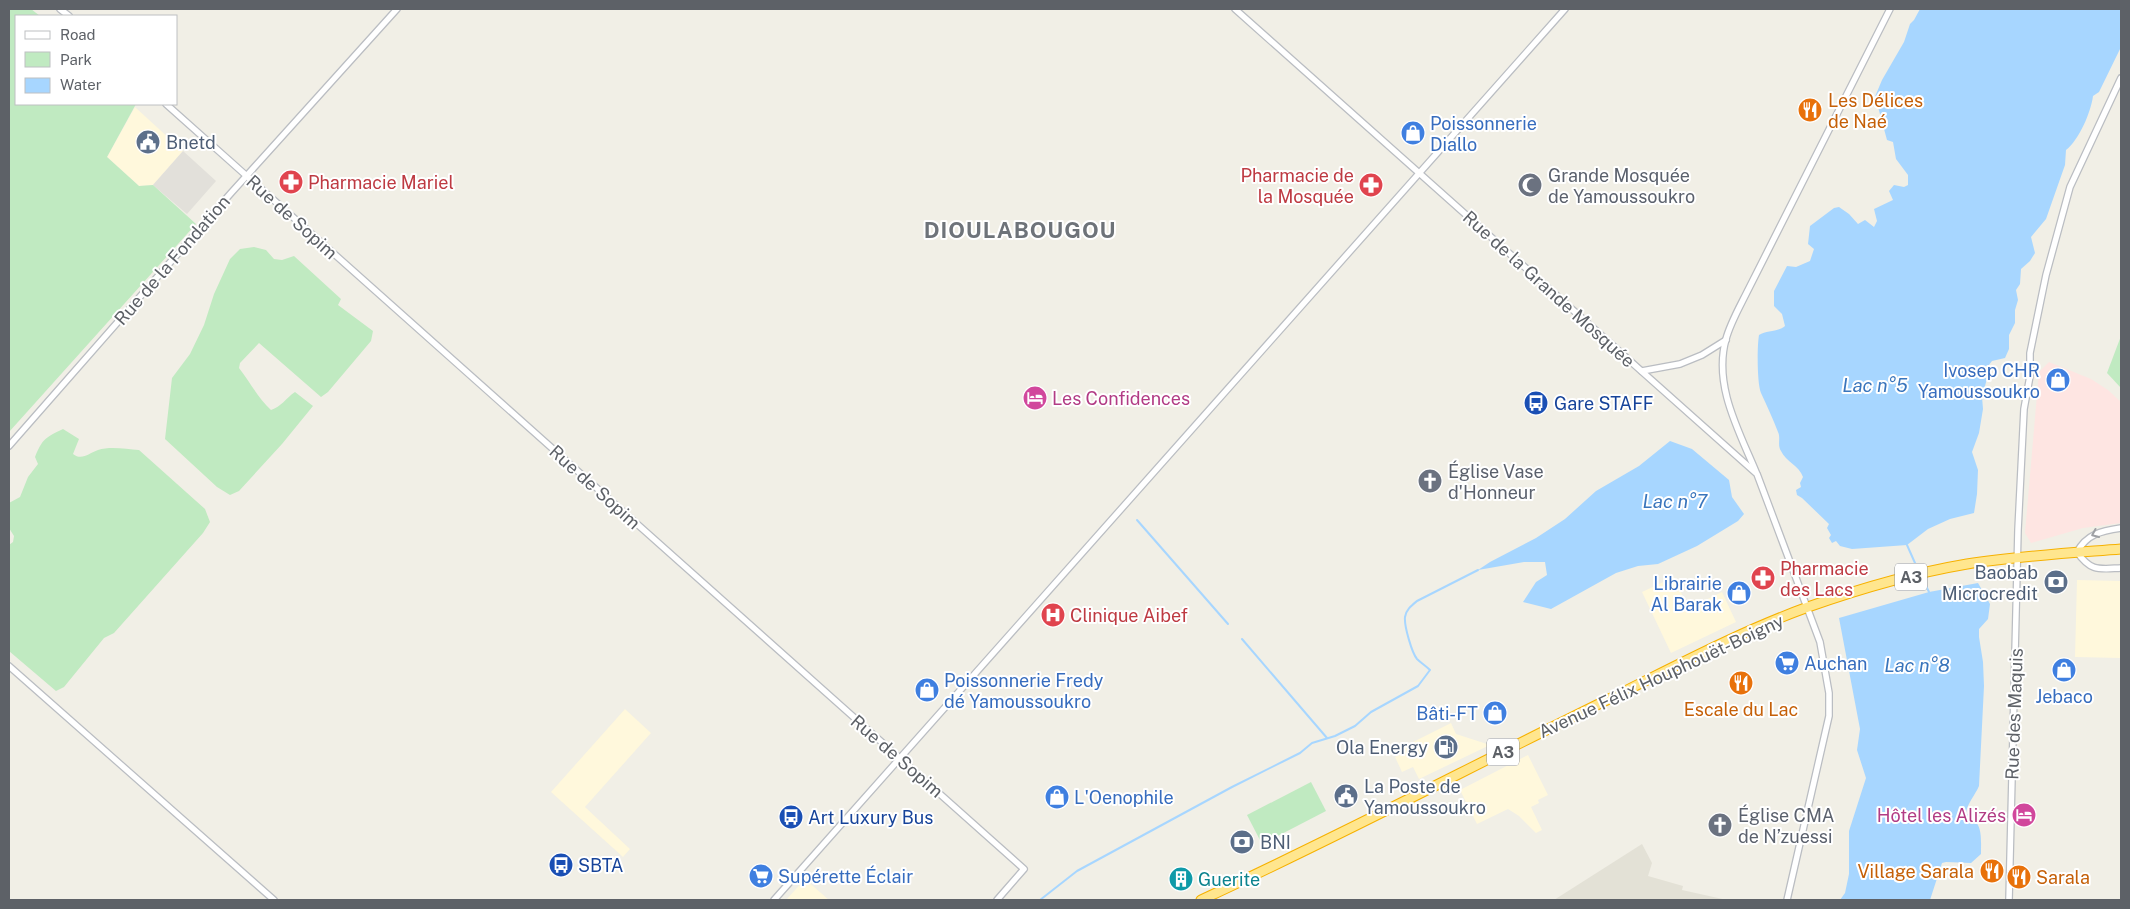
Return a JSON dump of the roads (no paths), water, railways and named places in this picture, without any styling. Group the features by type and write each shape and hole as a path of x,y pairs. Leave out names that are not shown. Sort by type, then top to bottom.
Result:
{"highway":[{"name":"Avenue Félix Houphouët-Boigny","path":"1201,900 1364,822 1669,670 1758,628 1808,607 1867,588 1939,570 2018,557 2121,549"}],"street":[{"name":"Rue de la Fondation","path":"9,446 246,176 397,9"},
{"name":"Rue de la Grande Mosquée","path":"1235,9 1757,474 1820,642 1830,707 1787,900"},
{"path":"774,900 1565,9"},
{"path":"1757,474 1726,393 1723,378 1726,340 1746,294 1890,9"},
{"name":"Rue des Maquis","path":"2009,900 2018,557 2024,408 2030,376 2030,353 2037,312 2054,240 2070,188 2121,78"},
{"name":"Rue de Sopim","path":"167,105 1024,869 997,900"},
{"path":"1642,371 1680,364 1702,355 1726,340"},
{"path":"2121,528 2092,535 2082,544 2077,552 2084,562 2092,568 2121,568"},
{"path":"9,666 274,900"}],"water":[{"name":"Lac n°5","path":"1920,9 2121,9 2121,47 2099,92 2093,96 2080,133 2066,150 2065,165 2046,219 2031,237 2035,253 2030,261 2021,269 2020,284 2016,290 2018,300 2015,310 2015,323 2009,335 2009,349 2005,358 1992,361 1985,370 1988,375 1982,397 1983,409 1979,433 1972,452 1978,470 1974,513 1950,519 1928,529 1907,545 1852,549 1840,546 1836,541 1832,543 1829,538 1831,535 1827,528 1829,524 1797,495 1796,490 1801,487 1800,483 1803,477 1799,469 1783,455 1780,449 1779,434 1761,393 1758,365 1759,335 1785,326 1782,314 1774,306 1774,291 1787,266 1796,267 1810,261 1814,249 1808,244 1810,226 1834,208 1839,207 1858,224 1865,220 1874,227 1877,221 1874,209 1893,200 1889,191 1894,185 1904,187 1908,185 1908,175 1896,159 1893,142 1887,140 1874,99 1882,80 1904,42 1910,24"},
{"name":"Lac n°7","path":"1670,441 1692,449 1729,480 1732,497 1744,514 1738,521 1697,546 1658,564 1638,566 1616,573 1551,609 1523,602 1536,582 1547,575 1545,562 1524,562 1478,570 1536,538 1565,519 1596,491 1639,466"},
{"name":"Lac n°8","path":"1978,583 1990,604 1988,619 1979,629 1984,686 1979,786 1969,803 1966,813 1976,821 1980,830 1981,854 1971,863 1942,863 1930,900 1840,900 1845,893 1849,874 1849,831 1866,778 1857,750 1860,729 1839,618 1929,592"}],"waterway":[{"path":"1137,520 1228,624"},
{"path":"1907,545 1919,572"},
{"path":"1040,900 1077,871 1232,787 1300,753 1312,743 1335,736 1355,726 1371,712 1418,686 1430,670 1417,659 1413,651 1406,627 1406,612 1417,601 1478,570"},
{"path":"1921,576 1929,592"},
{"path":"1242,639 1327,738"}],"place":[{"name":"Les Délices de Naé","path":"1810,110"},
{"name":"Poissonnerie Diallo","path":"1413,133"},
{"name":"Bnetd","path":"148,142"},
{"name":"Pharmacie Mariel","path":"291,182"},
{"name":"Pharmacie de la Mosquée","path":"1371,185"},
{"name":"Grande Mosquée de Yamoussoukro","path":"1530,185"},
{"name":"Ivosep CHR Yamoussoukro","path":"2058,380"},
{"name":"Les Confidences","path":"1035,398"},
{"name":"Gare STAFF","path":"1536,403"},
{"name":"Église Vase d'Honneur","path":"1430,481"},
{"name":"Pharmacie des Lacs","path":"1763,578"},
{"name":"Baobab Microcredit","path":"2056,582"},
{"name":"Librairie Al Barak","path":"1739,593"},
{"name":"Clinique Aibef","path":"1053,615"},
{"name":"Auchan","path":"1787,663"},
{"name":"Jebaco","path":"2064,670"},
{"name":"Escale du Lac","path":"1741,683"},
{"name":"Poissonnerie Fredy dé Yamoussoukro","path":"927,690"},
{"name":"Bâti-FT","path":"1495,713"},
{"name":"Ola Energy","path":"1446,747"},
{"name":"La Poste de Yamoussoukro","path":"1346,796"},
{"name":"L'Oenophile","path":"1057,797"},
{"name":"Hôtel les Alizés","path":"2024,815"},
{"name":"Art Luxury Bus","path":"791,817"},
{"name":"Église CMA de N’zuessi","path":"1720,825"},
{"name":"BNI","path":"1242,842"},
{"name":"SBTA","path":"561,865"},
{"name":"Village Sarala","path":"1992,871"},
{"name":"Supérette Éclair","path":"761,876"},
{"name":"Sarala","path":"2019,877"},
{"name":"Guerite","path":"1181,879"}],"district":[{"name":"DIOULABOUGOU","path":"1020,230"}]}
